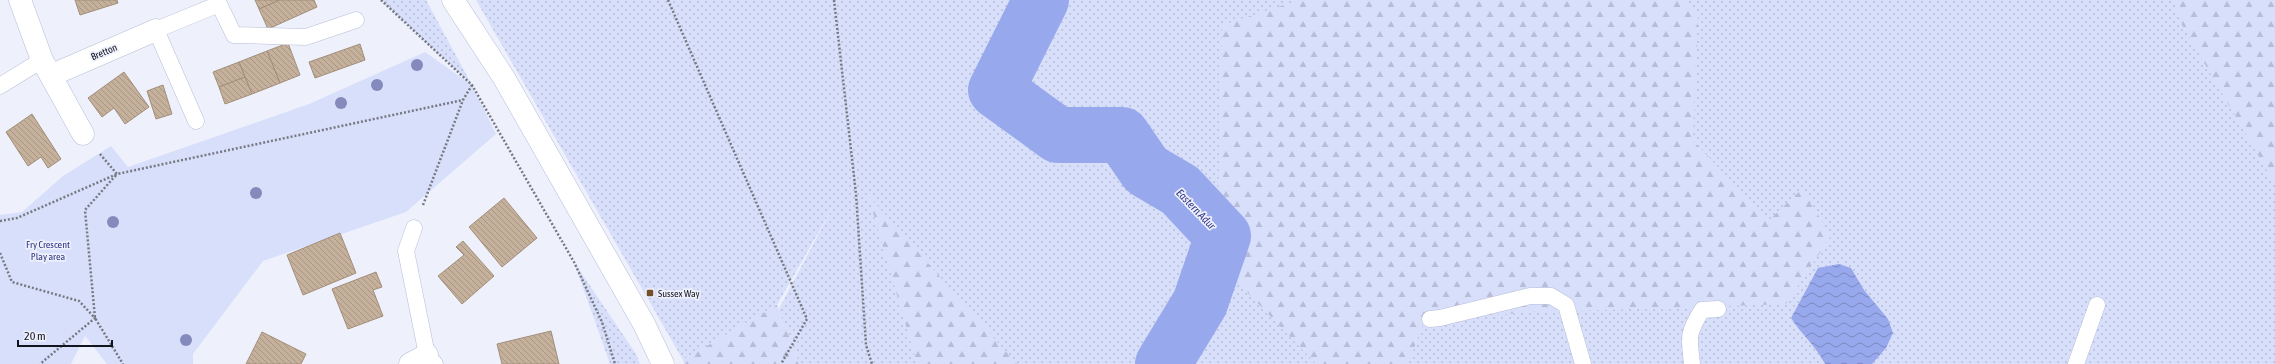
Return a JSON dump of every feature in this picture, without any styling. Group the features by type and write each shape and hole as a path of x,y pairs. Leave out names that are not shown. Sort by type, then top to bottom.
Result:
{"main road":[{"path":"20,0 47,67 83,134"},
{"path":"453,0 504,78 644,324 663,364"},
{"name":"Bretton","path":"47,67 156,30"}],"lane":[{"path":"196,121 156,30 219,4 234,35 306,37 356,20"},
{"path":"0,86 47,67"},
{"path":"414,228 406,251 424,361"},
{"path":"1430,319 1447,317 1530,296 1551,296 1566,305 1583,364"},
{"path":"2076,364 2097,305"},
{"path":"1692,364 1689,336 1696,320 1702,310 1718,310"}],"path":[{"path":"381,0 472,85 574,262 602,322 615,364"},
{"path":"668,0 807,319 781,364"},
{"path":"834,0 856,194 866,345 872,364"},
{"path":"414,228 463,100 472,85"},
{"path":"0,221 17,218 117,174 463,100"},
{"path":"83,134 117,174"},
{"path":"95,318 85,210 117,174"},
{"path":"0,253 12,282 79,301 95,318 123,364"},
{"path":"40,364 95,318"}],"green space":[{"path":"381,0 426,0 472,85"},
{"path":"476,0 2275,0 2275,364 789,364 774,318 833,207 777,305 683,360"},
{"path":"1300,0 1685,0 1698,13 1693,140 1768,221 1802,189 1831,236 1786,304 1537,312 1425,319 1408,364 1316,364 1223,267 1217,252 1222,25"},
{"path":"2174,0 2275,0 2275,184 2182,25"},
{"name":"Fry Crescent Play area","path":"425,52 472,85 496,134 406,212 263,261 193,354 193,364 107,364 85,336 71,364 0,364 0,215 22,212 63,176 111,146 128,167 309,104"},
{"path":"868,195 1017,364 917,364"},
{"path":"574,262 636,354 640,364 610,364"},
{"path":"777,305 800,364 684,364 683,360"}],"water":[{"path":"1839,264 1851,268 1864,290 1888,319 1893,333 1886,348 1872,364 1825,364 1817,351 1791,318 1818,268"}],"building":[{"path":"75,0 117,0 118,3 80,15"},
{"path":"255,0 280,0 259,9"},
{"path":"280,0 314,0 317,7 268,29 259,9"},
{"path":"288,43 300,75 280,83 267,51"},
{"path":"360,44 365,60 315,78 309,62"},
{"path":"267,51 280,83 252,94 239,62"},
{"path":"239,62 245,77 219,87 213,72"},
{"path":"124,72 149,107 125,124 114,108 102,117 88,98"},
{"path":"245,77 252,94 225,104 219,87"},
{"path":"163,85 172,114 156,119 147,91"},
{"path":"32,114 61,159 48,168 41,157 28,166 6,132"},
{"path":"504,198 537,238 502,267 469,227"},
{"path":"340,233 356,273 303,295 287,255"},
{"path":"463,241 494,276 462,304 438,276 464,255 456,247"},
{"path":"376,272 382,287 373,290 383,316 348,329 332,289"},
{"path":"551,331 559,364 502,364 497,344"},
{"path":"262,332 306,354 301,364 246,364"}],"waterway":[{"name":"Eastern Adur","path":"1041,0 996,90 1058,135 1122,135 1146,170 1180,190 1223,236 1200,303 1163,364"}],"place":[{"name":"Sussex Way","path":"650,293"}]}
